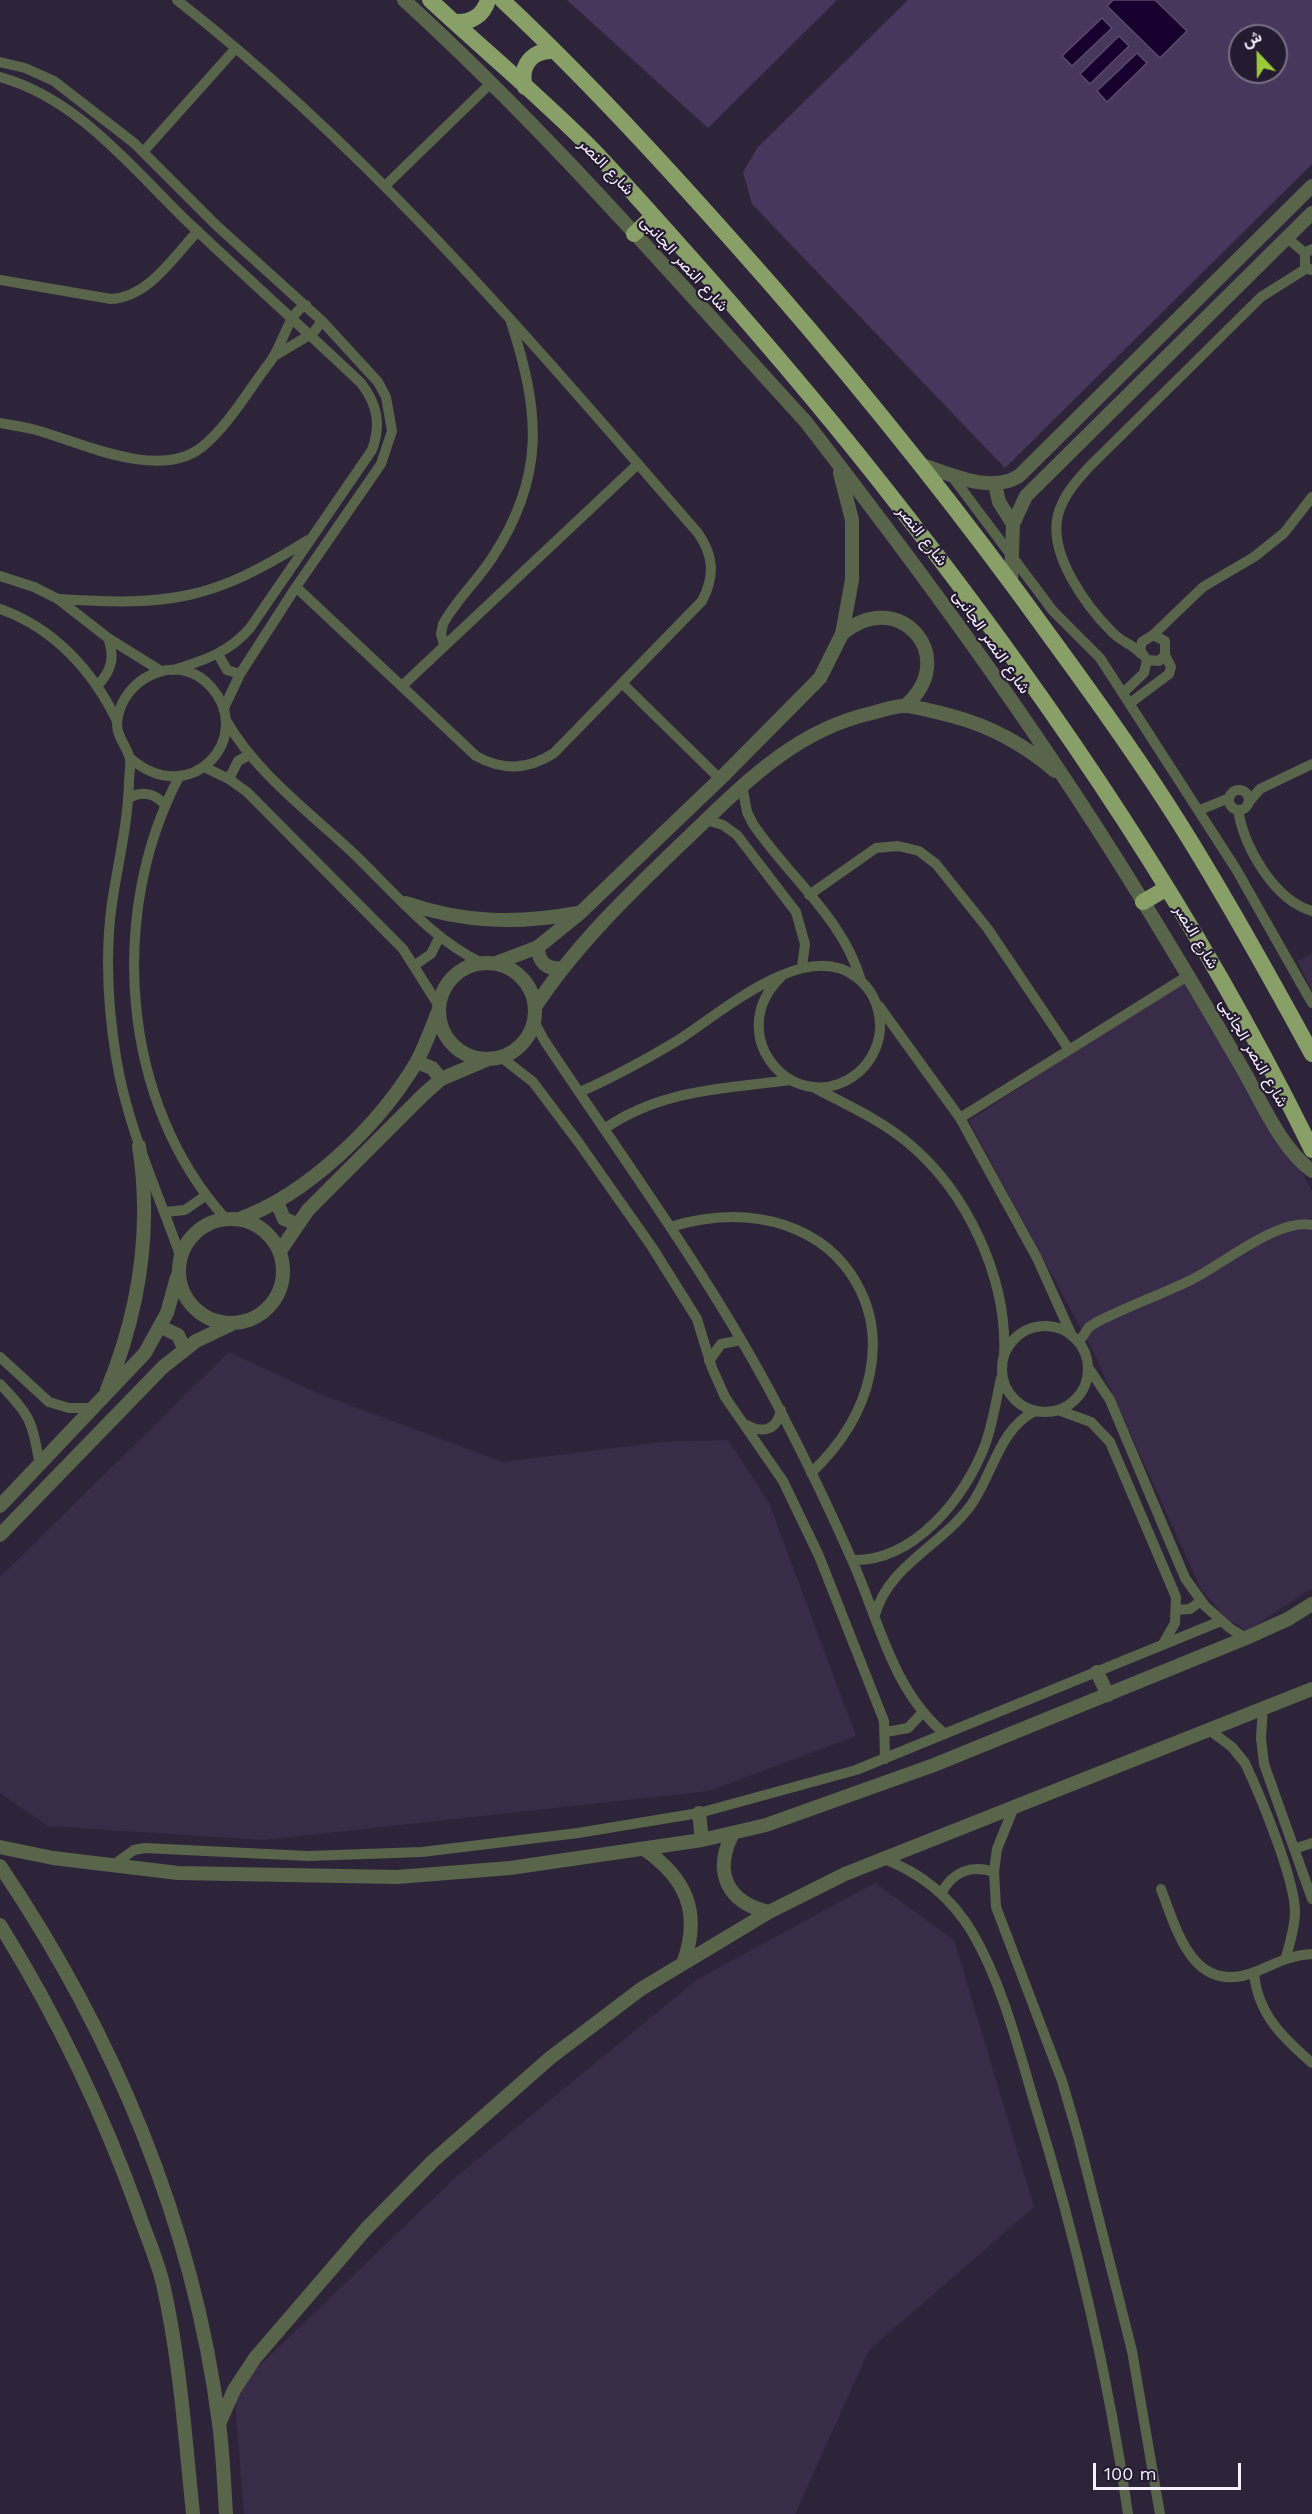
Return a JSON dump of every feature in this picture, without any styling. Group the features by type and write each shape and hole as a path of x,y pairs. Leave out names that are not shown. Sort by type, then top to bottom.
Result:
{"main road":[{"name":"شارع النصر","path":"430,0 596,154 653,216 823,408 964,589 1069,734 1167,888 1278,1081 1312,1150"},
{"path":"455,22 471,21 478,16 488,0"},
{"path":"502,0 704,208 852,377 922,465 1011,582 1105,712 1177,819 1259,956 1312,1054"},
{"path":"525,87 523,71 526,64 538,53 553,51"},
{"path":"634,234 653,216"},
{"path":"1143,902 1167,888"}],"street":[{"path":"177,0 236,48 386,185 509,316 706,545 712,573 702,601 554,753 536,763 515,768 501,767 476,756 296,587"},
{"name":"شارع النصر الجانبى","path":"404,0 491,83 634,234 806,422 929,583 1044,745 1189,975 1285,1141 1312,1170"},
{"path":"140,173 147,168 147,155 236,48"},
{"path":"0,62 25,68 54,81 134,143 216,225 322,321 378,382 391,414 392,431 381,464 296,587 240,675 224,708"},
{"path":"0,77 24,85 56,102 123,157 201,235 362,383 373,402 378,423 372,450 242,638 218,654 173,670 161,671 134,685 123,701 117,721"},
{"path":"386,185 491,83"},
{"path":"123,157 125,148 134,143"},
{"path":"922,465 995,484 1019,476 1312,186"},
{"path":"189,223 202,211"},
{"path":"1011,582 1013,524 1020,505 1032,489 1312,213"},
{"path":"0,280 111,299 123,298 145,288 201,235 216,225"},
{"path":"1165,656 1159,661 1144,657 1107,627 1076,584 1065,564 1057,533 1062,504 1077,480 1091,465 1248,308 1288,278 1310,269 1303,263 1309,251 1287,238"},
{"path":"0,423 142,460 162,461 182,457 201,448 216,433 276,355 299,309 306,305"},
{"path":"444,644 441,634 443,624 508,533 523,500 529,474 533,430 531,395 509,316"},
{"path":"276,355 310,335 322,321"},
{"path":"0,1506 40,1467 145,1353 161,1327 173,1299 180,1255 187,1241 197,1230 210,1222 232,1219 277,1202 310,1181 387,1102 417,1062 439,1008 442,993 458,972 538,947 580,913 720,779 820,678 842,634 852,580 854,550 846,491 837,463"},
{"path":"402,686 444,644 638,464"},
{"path":"950,473 1053,611 1100,658 1200,810 1251,893 1312,1003"},
{"path":"995,484 999,502 1013,524"},
{"path":"1128,643 1142,642 1153,635 1203,587 1254,557 1284,533 1312,497"},
{"path":"58,599 142,603 199,594 252,574 313,537"},
{"path":"0,576 34,587 58,599 108,638 161,671"},
{"path":"0,609 24,619 48,634 98,685 117,721 120,741 130,758 152,773 179,777 204,767 221,747 226,720 224,708 210,686 200,677 173,670"},
{"path":"842,634 861,621 883,617 898,620 916,633 927,653 928,668 925,683 917,696 905,706"},
{"path":"1130,703 1167,677 1170,667 1165,656 1168,623"},
{"path":"1153,635 1165,641"},
{"path":"98,685 107,676 112,663 112,650 108,638"},
{"path":"1123,693 1142,676 1144,657 1142,642"},
{"path":"218,654 227,670 240,675"},
{"path":"622,683 720,779"},
{"path":"280,1251 297,1224 441,1078 519,1047 531,1031 535,1014 562,968 622,901 742,785 774,759 815,732 858,716 905,706 964,719 991,729 1018,743 1064,778"},
{"path":"226,720 249,755 440,936 463,953 489,963 508,967 527,983 535,1014 580,1092 670,1227 741,1341 780,1410 852,1560 896,1671 923,1713 945,1734"},
{"path":"229,779 238,761 249,755"},
{"path":"130,758 128,799 112,905 108,956 111,1017 116,1058 139,1146 180,1255"},
{"path":"1238,810 1244,808 1255,793 1268,784 1312,764"},
{"path":"204,767 229,779 247,792 403,949 415,965 439,1008 443,1031 457,1049 477,1058 494,1058 533,1082 622,1203 697,1319 709,1361 725,1396 769,1458 801,1516 853,1637 886,1732 885,1759"},
{"path":"0,1535 184,1348 232,1324 256,1317 275,1300 282,1284 284,1267 280,1251 263,1229 232,1219 205,1196 184,1164 156,1102 144,1056 137,999 135,945 142,885 151,843 165,805 179,777"},
{"path":"1200,810 1229,798 1235,790 1268,784"},
{"path":"742,785 746,806 753,824 847,945 862,981 960,1118 1037,1258 1088,1367 1110,1400 1185,1578 1201,1601 1221,1621 1246,1638"},
{"path":"1241,790 1246,793 1248,802"},
{"path":"128,799 146,793 158,798 165,805"},
{"path":"1229,798 1230,804 1238,810 1244,835 1272,883 1291,902 1312,911"},
{"path":"706,820 723,825 737,835 796,912 805,944 802,966"},
{"path":"809,895 876,848 898,846 919,851 936,864 988,929 1068,1048"},
{"path":"406,903 443,915 491,921 540,920 580,913"},
{"path":"415,965 431,954 440,936"},
{"path":"538,947 542,962 551,968 562,968"},
{"path":"580,1092 645,1060 724,1008 802,966 814,964 834,966 862,981"},
{"path":"960,1118 1068,1048 1189,975"},
{"path":"781,977 764,998 759,1011 758,1031 763,1051 770,1063 791,1080"},
{"path":"813,1086 836,1084 848,1079 868,1062 880,1033 876,1002"},
{"path":"417,1062 432,1068 441,1078"},
{"path":"604,1129 636,1109 671,1096 791,1080 813,1086 896,1134 929,1163 951,1190 970,1223 994,1280 1005,1328 1002,1371 993,1418 984,1447 955,1499 935,1521 901,1547 868,1561 852,1560"},
{"path":"105,1396 125,1341 140,1275 144,1198 139,1146"},
{"path":"165,1212 185,1210 205,1196"},
{"path":"277,1202 284,1219 297,1224"},
{"path":"670,1227 717,1216 753,1217 788,1224 811,1236 832,1252 849,1272 863,1295 872,1319 874,1344 866,1392 844,1436 811,1473"},
{"path":"1075,1339 1097,1322 1192,1279 1252,1243 1296,1225 1312,1225"},
{"path":"178,1275 183,1294 195,1310 212,1320 232,1324"},
{"path":"161,1327 178,1335 184,1348"},
{"path":"1004,1356 1018,1335 1033,1328 1058,1328 1075,1339"},
{"path":"709,1361 721,1344 741,1341"},
{"path":"0,1357 49,1402 69,1408 92,1408"},
{"path":"1058,1410 1078,1397 1086,1383 1088,1367"},
{"path":"1002,1371 1005,1387 1014,1400 1035,1411"},
{"path":"0,1384 25,1409 30,1418 40,1467"},
{"path":"744,1423 760,1430 770,1428 778,1421 780,1410"},
{"path":"875,1616 887,1588 961,1517 980,1489 1009,1433 1021,1419 1035,1411 1058,1410 1091,1422 1110,1442 1174,1589 1177,1610 1172,1631 1161,1646"},
{"path":"1177,1610 1190,1609 1201,1601"},
{"path":"0,1847 53,1858 231,1875 398,1877 510,1868 732,1835 933,1765 1246,1638 1288,1619 1312,1604"},
{"path":"1288,1619 1312,1617"},
{"path":"113,1865 134,1850 145,1848 308,1856 422,1852 568,1835 699,1813 825,1780 885,1759 1221,1621"},
{"path":"1097,1672 1108,1695"},
{"path":"219,2424 244,2373 282,2325 366,2229 433,2161 594,2022 684,1961 769,1912 882,1858 1312,1689"},
{"path":"1263,1707 1261,1738 1264,1764 1312,1899"},
{"path":"886,1732 908,1728 923,1713"},
{"path":"1209,1728 1232,1747 1245,1762 1290,1883 1294,1897 1294,1924 1286,1957"},
{"path":"1014,1807 1004,1827 994,1872 996,1907 1062,2081 1120,2294 1160,2514"},
{"path":"699,1813 702,1840"},
{"path":"732,1835 725,1848 723,1863 725,1878 732,1891 742,1902 755,1909 769,1912"},
{"path":"1294,1849 1312,1843"},
{"path":"644,1849 672,1871 687,1899 692,1930 684,1961"},
{"path":"882,1858 902,1865 941,1894 971,1930 982,1952 1045,2136 1100,2350 1128,2514"},
{"path":"0,1866 37,1920 101,2036 169,2201 194,2291 219,2424 226,2514"},
{"path":"941,1894 945,1885 958,1873 976,1868 994,1872"},
{"path":"1161,1889 1185,1949 1197,1964 1219,1975 1243,1975 1286,1957 1312,1954"},
{"path":"0,1925 26,1966 80,2069 120,2162 163,2282 180,2385 193,2514"},
{"path":"1254,1972 1257,1995 1268,2019 1312,2063"}],"shaded area":[{"path":"567,0 837,0 708,128"},
{"path":"908,0 1312,0 1312,164 1005,468 752,204 743,172 758,147"},
{"path":"1113,0 1155,0 1187,31 1160,58 1107,6"},
{"path":"1102,18 1112,28 1072,66 1062,56"},
{"path":"1119,36 1129,46 1090,84 1080,74"},
{"path":"1137,53 1147,63 1107,102 1097,91"},
{"path":"1312,954 1312,992 1298,961"},
{"path":"1195,972 1312,1191 1312,1588 1247,1631 1225,1617 1201,1589 1092,1349 969,1121"},
{"path":"229,1352 317,1393 503,1462 662,1442 728,1440 769,1503 856,1736 709,1791 264,1840 48,1826 0,1793 0,1577"},
{"path":"875,1883 954,1940 1034,2207 869,2350 795,2514 244,2514 234,2390 456,2177 698,1979"}]}
